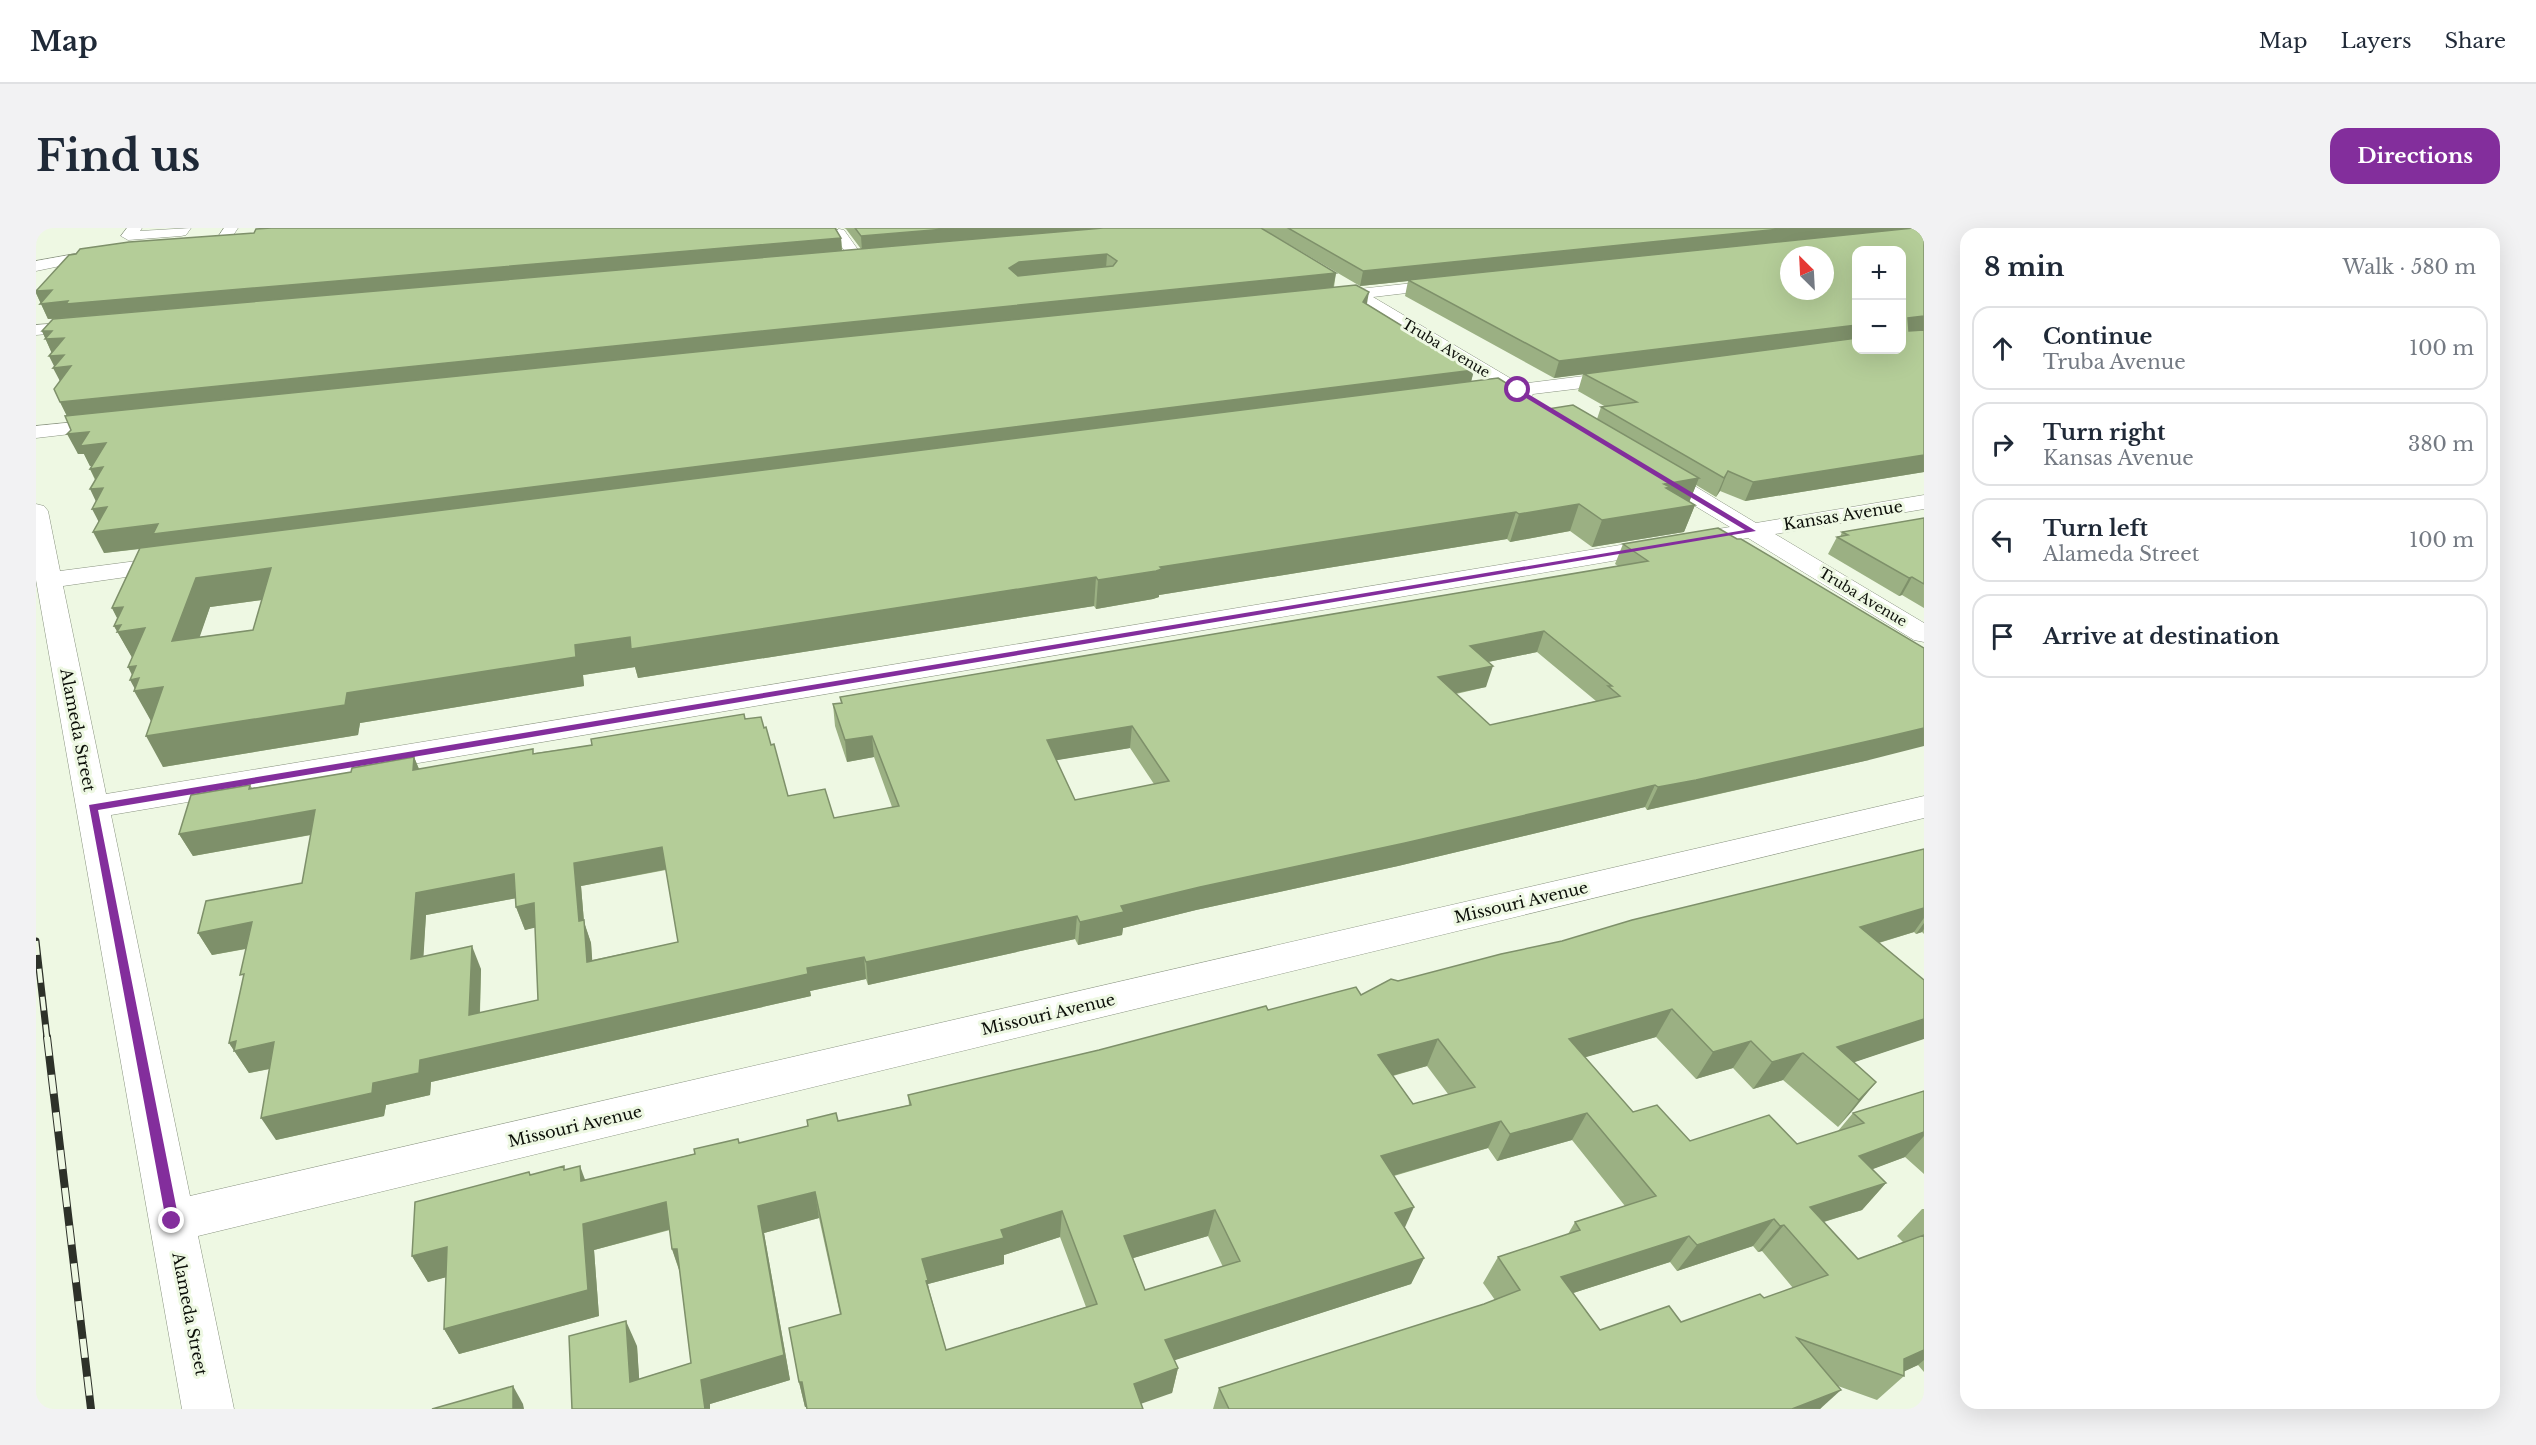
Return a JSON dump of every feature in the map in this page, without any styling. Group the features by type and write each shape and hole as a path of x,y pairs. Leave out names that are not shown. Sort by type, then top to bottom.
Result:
{"street":[{"path":"135,228 128,236 181,232 186,235"},
{"path":"832,259 862,257 839,233"},
{"path":"36,266 134,248 186,235"},
{"path":"222,236 247,238"},
{"name":"Truba Avenue","path":"1327,276 1548,409"},
{"path":"1309,299 1463,283"},
{"path":"36,330 106,324"},
{"path":"1458,398 1646,374"},
{"path":"36,432 131,422"},
{"name":"Truba Avenue","path":"1640,464 1924,634"},
{"name":"Kansas Avenue","path":"93,807 1924,502"},
{"name":"Alameda Street","path":"36,512 208,1409"},
{"path":"49,580 191,561"},
{"name":"Missouri Avenue","path":"172,1221 1924,807"}],"building":[{"path":"835,228 841,238 66,304 68,301 40,304 52,290 36,291 69,255 76,254 80,249 129,242 254,233 256,229"},
{"path":"855,228 957,228 861,236"},
{"path":"1103,228 1261,228 1336,273 60,402 54,389 71,366 53,368 64,355 49,356 64,338 45,339 52,331 42,331 53,319","holes":["1107,254 1117,261 1113,266 1018,276 1009,268 1019,262"]},
{"path":"1288,228 1789,228 1363,271"},
{"path":"1924,228 1924,316 1908,318 1909,331 1924,330 1924,455 1753,482 1728,471 1724,478 1601,407 1637,402 1584,374 1852,339 1852,354 1906,354 1906,246 1852,246 1852,326 1559,361 1408,280"},
{"path":"1356,285 1369,292 1363,302 1474,370 153,534 158,524 93,532 107,507 92,509 103,488 90,489 103,467 90,469 106,443 80,446 89,432 67,434 71,430 65,416"},
{"path":"1498,378 1548,409 1573,405 1699,478 1664,484 1670,487 1666,488 1695,505 1602,520 1579,504 1160,567 1162,569 1156,571 1098,580 1096,577 631,649 630,637 575,645 576,657 347,693 345,705 146,736 163,687 134,691 139,678 130,680 136,666 128,667 145,628 117,632 121,625 114,626 123,607 112,608 140,548","holes":["271,568 253,630 172,641 196,578"]},
{"path":"1924,518 1924,584 1912,577 1909,578 1837,537 1848,535 1842,532"},
{"path":"1718,528 1741,539 1924,648 1924,728 1696,780 1658,787 1655,785 1405,843 1200,887 1121,906 1124,912 1080,922 1077,916 866,962 864,957 807,968 808,974 420,1060 419,1073 373,1083 372,1093 261,1118 274,1042 234,1051 236,1041 229,1043 244,974 240,975 252,922 198,933 206,901 302,883 315,810 179,834 191,795 250,785 249,789 351,772 352,768 414,757 413,770 533,749 533,754 592,745 591,739 744,714 745,719 761,717 771,745 774,744 788,796 825,789 834,818 899,806 872,736 845,740 833,704 842,703 840,697 1648,561 1623,544","holes":["1544,631 1612,686 1608,686 1620,696 1490,725 1438,677 1493,666 1470,646","1132,726 1169,781 1075,800 1047,740","662,847 678,942 587,962 584,920 579,921 574,863","514,874 516,907 534,903 538,1000 469,1015 472,946 411,959 416,893"]},
{"path":"1924,849 1924,908 1860,927 1924,980 1924,1019 1837,1047 1876,1082 1859,1100 1803,1053 1772,1062 1751,1041 1713,1052 1672,1009 1569,1039 1633,1112 1657,1105 1690,1141 1769,1115 1797,1144 1864,1123 1853,1113 1924,1091 1924,1132 1859,1156 1886,1183 1810,1207 1858,1259 1924,1235 1924,1350 1904,1359 1904,1376 1797,1338 1841,1390 1792,1409 1229,1409 1219,1388 1484,1304 1520,1290 1498,1257 1580,1230 1575,1222 1656,1196 1587,1113 1510,1134 1501,1121 1381,1156 1414,1207 1395,1213 1424,1258 1165,1340 1178,1368 1134,1384 1143,1409 807,1409 802,1382 799,1382 789,1328 841,1314 815,1192 758,1206 784,1355 701,1380 705,1409 572,1409 569,1336 626,1321 630,1382 691,1363 677,1249 672,1249 666,1202 583,1224 588,1290 444,1329 447,1247 412,1256 415,1202 529,1172 530,1175 564,1166 564,1170 580,1166 581,1181 695,1154 694,1149 738,1139 739,1143 808,1126 807,1120 836,1113 838,1121 911,1105 908,1095 1099,1050 1266,1006 1268,1010 1356,987 1361,995 1391,979 1398,981 1501,954 1562,941 1632,920","holes":["1438,1039 1475,1087 1413,1104 1378,1055","1215,1210 1240,1261 1145,1290 1124,1236","1062,1211 1097,1304 946,1350 922,1259 1004,1238 1001,1230","1774,1219 1780,1226 1784,1225 1828,1275 1764,1298 1760,1294 1681,1322 1669,1306 1600,1330 1561,1277 1689,1236 1697,1245"]},
{"path":"513,1386 513,1409 432,1409"}],"railway":[{"path":"36,941 47,1038"},
{"path":"47,1037 91,1409"}],"route":[{"path":"172,1221 93,807 1752,531 1518,390"}]}
